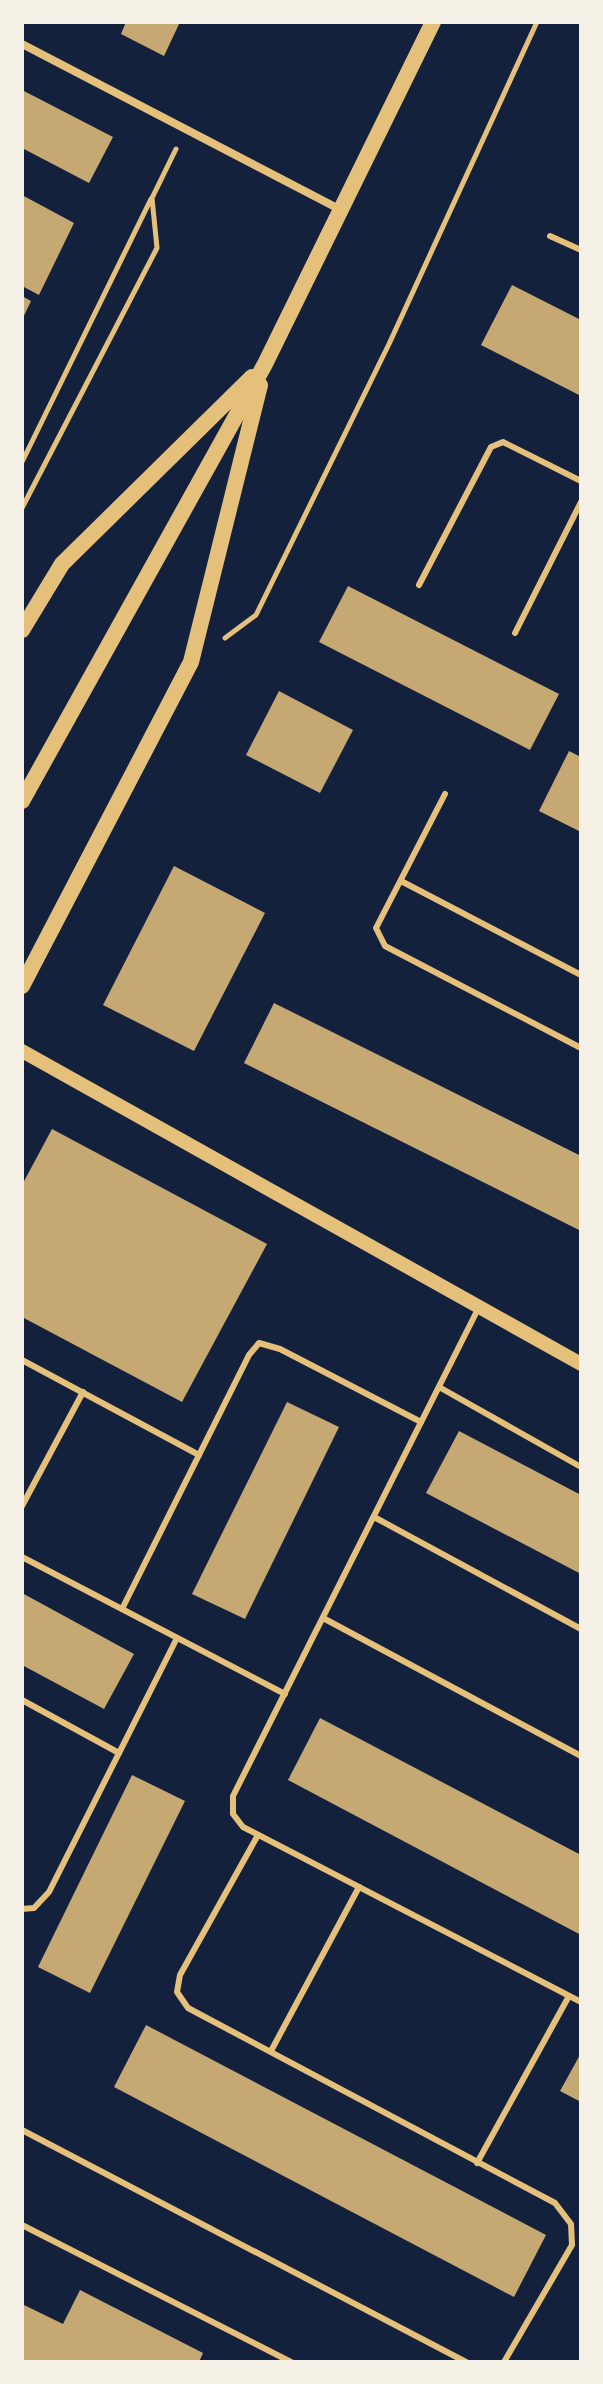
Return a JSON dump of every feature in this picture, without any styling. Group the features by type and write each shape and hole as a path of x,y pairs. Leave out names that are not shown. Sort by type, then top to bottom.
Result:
{"main road":[{"path":"22,801 265,364 433,22"},
{"path":"22,630 62,564 265,364"},
{"path":"22,986 191,662 265,364"}],"street":[{"path":"22,44 341,210"},
{"path":"22,1051 581,1364"}],"lane":[{"path":"550,236 581,250"},
{"path":"419,585 491,447 503,442 581,481"},
{"path":"515,633 581,502"},
{"path":"445,794 376,928 385,946 581,1048"},
{"path":"401,881 581,975"},
{"path":"479,1307 233,1796 233,1814 243,1827 581,2002"},
{"path":"122,1609 249,1355 259,1343 280,1349 421,1422"},
{"path":"22,1360 199,1455"},
{"path":"439,1387 581,1467"},
{"path":"22,1506 83,1392"},
{"path":"374,1517 581,1629"},
{"path":"22,1557 285,1694"},
{"path":"323,1618 581,1756"},
{"path":"22,1909 34,1908 49,1892 177,1638"},
{"path":"22,1700 119,1753"},
{"path":"258,1835 180,1975 177,1992 188,2008 555,2203 571,2224 572,2245 504,2362"},
{"path":"271,2051 359,1887"},
{"path":"477,2163 569,1996"},
{"path":"22,2130 466,2362"},
{"path":"22,2225 291,2362"}],"path":[{"path":"256,615 389,344 537,22"},
{"path":"22,462 185,130"},
{"path":"22,508 157,248 152,198"}],"building":[{"path":"126,22 180,22 164,56 121,34"},
{"path":"22,90 113,137 89,183 22,148"},
{"path":"22,195 74,223 39,295 22,286"},
{"path":"512,285 581,320 581,396 481,345"},
{"path":"22,296 31,301 22,320"},
{"path":"348,586 559,694 530,750 319,642"},
{"path":"279,691 353,730 320,793 246,755"},
{"path":"569,751 581,757 581,832 539,811"},
{"path":"174,866 265,913 194,1051 103,1005"},
{"path":"274,1003 581,1156 581,1231 244,1063"},
{"path":"52,1129 267,1244 182,1402 22,1317 22,1185"},
{"path":"287,1402 339,1427 245,1619 192,1594"},
{"path":"459,1431 581,1495 581,1574 426,1493"},
{"path":"22,1593 134,1654 104,1709 22,1665"},
{"path":"320,1718 581,1855 581,1935 288,1780"},
{"path":"132,1775 185,1801 90,1993 38,1967"},
{"path":"146,2025 546,2235 514,2297 114,2087"},
{"path":"581,2053 581,2102 560,2091"},
{"path":"80,2290 203,2353 199,2362 22,2362 22,2304 63,2324"}]}
